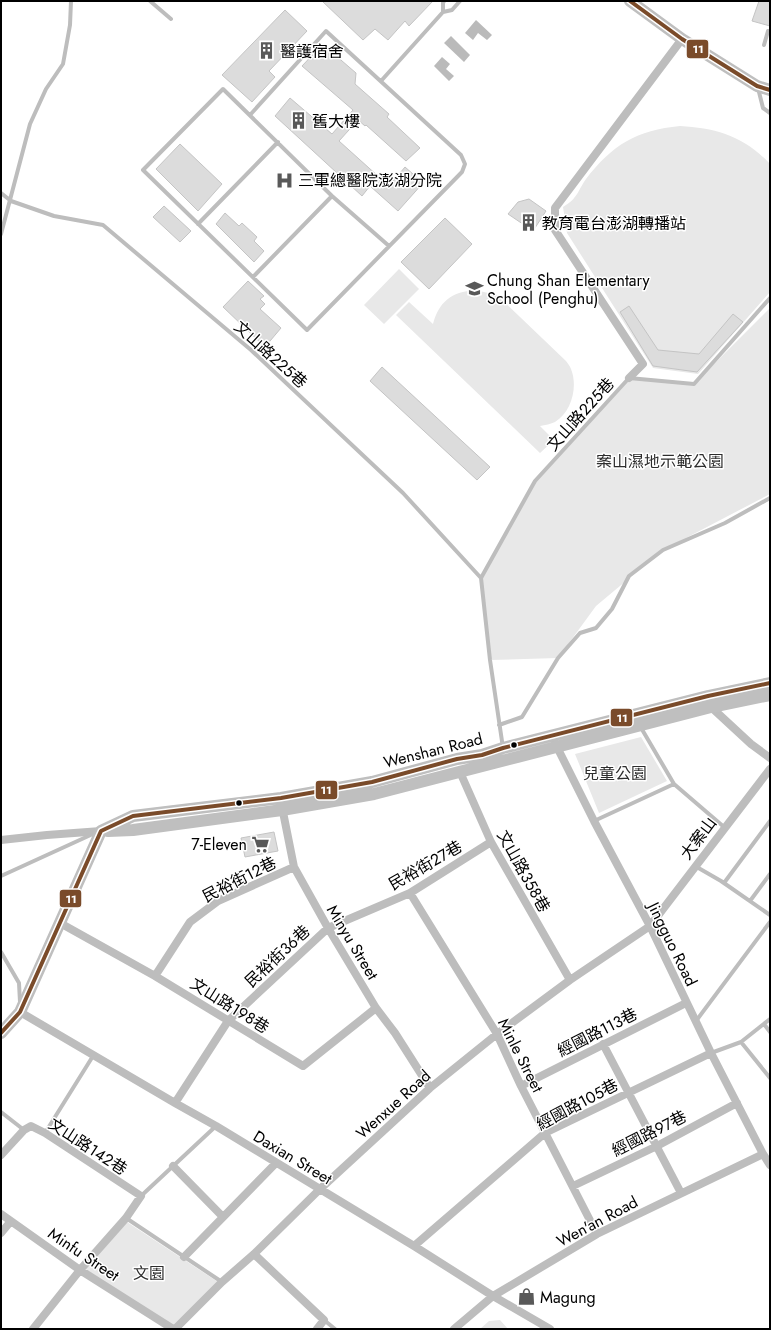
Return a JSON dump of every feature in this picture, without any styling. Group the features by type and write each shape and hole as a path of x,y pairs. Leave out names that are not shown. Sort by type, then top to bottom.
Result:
{"main road":[{"path":"630,1 682,39 757,86 770,90"},
{"name":"Wenshan Road","path":"101,831 133,830 282,810 374,794 460,772 555,741 710,701 770,683"},
{"name":"Wenshan Road","path":"101,831 133,816 281,798 372,782 457,759 482,755 503,748 555,741 640,726 710,701 770,695"},
{"path":"1,1033 20,1012 101,831"}],"street":[{"path":"629,378 643,364 556,230 555,208 682,39"},
{"path":"710,701 751,744 770,758"},
{"name":"Jingguo Road","path":"555,741 594,821 650,926 695,1022 770,1165"},
{"name":"大案山","path":"650,926 770,769"},
{"name":"文山路358巷","path":"460,772 491,842 570,980"},
{"name":"Minyu Street","path":"281,798 282,810 294,866 328,928 376,1008 395,1033 430,1088"},
{"path":"1,840 47,834 101,831"},
{"name":"民裕街27巷","path":"328,928 410,893 491,842"},
{"name":"民裕街12巷","path":"155,976 190,922 218,902 294,866"},
{"name":"Minle Street","path":"410,893 497,1034 521,1086 597,1234"},
{"name":"文山路198巷","path":"60,923 155,976 303,1066 376,1008"},
{"name":"Wenxue Road","path":"174,1329 222,1282 254,1254 319,1190 430,1088 497,1034 570,980 650,926"},
{"name":"民裕街36巷","path":"175,1103 228,1021 328,928"},
{"name":"經國路113巷","path":"521,1086 686,1003"},
{"name":"Daxian Street","path":"20,1012 93,1056 216,1126 319,1190 414,1246 493,1296 550,1329"},
{"path":"603,1044 681,1193"},
{"name":"經國路105巷","path":"414,1246 545,1133 711,1053"},
{"name":"經國路97巷","path":"573,1186 657,1146 737,1103"},
{"name":"文山路142巷","path":"24,1130 31,1126 45,1133 141,1196"},
{"path":"1,1155 24,1130"},
{"name":"Wen'an Road","path":"454,1329 493,1296 597,1234 763,1154"},
{"path":"184,1257 276,1163"},
{"path":"173,1166 223,1217"},
{"path":"33,1329 80,1270 126,1218 141,1196"},
{"name":"Minfu Street","path":"1,1214 80,1270 174,1329"},
{"path":"1,1233 11,1221"},
{"path":"254,1254 324,1320 317,1329"}],"lane":[{"path":"1,234 11,201 30,124 46,89 63,64 70,24 71,1"},
{"path":"150,1 170,19"},
{"path":"443,12 444,1"},
{"path":"380,81 443,12 452,10 460,1"},
{"path":"250,115 326,31 461,155 465,164 462,172 307,330 143,170 223,89 332,196 389,246"},
{"path":"764,45 768,31 770,32"},
{"path":"757,86 764,108 770,114"},
{"path":"198,224 278,142"},
{"name":"文山路225巷","path":"1,193 11,201 54,216 103,224 251,350 403,493 481,578 535,481 629,378 694,384 770,298"},
{"path":"253,277 332,196"},
{"path":"499,725 522,717 558,658 580,633 596,628 612,609 629,576 663,550 725,523 770,498"},
{"path":"481,578 490,660 503,748"},
{"path":"640,726 674,784 724,828"},
{"path":"594,821 674,784"},
{"path":"724,883 770,821"},
{"path":"1,876 101,831"},
{"path":"695,866 724,883 770,915"},
{"path":"750,901 770,874"},
{"path":"695,1022 770,922"},
{"path":"1,952 19,983 20,1012"},
{"path":"711,1053 741,1042 770,1020"},
{"path":"764,1024 770,1032"},
{"path":"741,1042 770,1078"},
{"path":"45,1133 93,1056"},
{"name":"文山路142巷","path":"1,1112 24,1130"},
{"path":"141,1196 216,1126"},
{"path":"126,1218 222,1282"},
{"path":"324,1320 335,1329"}],"green space":[{"path":"680,126 706,129 729,135 740,140 760,154 770,164 770,292 698,374 653,368 567,233 563,207 574,198 586,179 596,167 616,148 627,141 651,131"},
{"path":"399,269 419,289 384,324 364,305"},
{"path":"475,290 497,295 566,361 571,368 574,383 572,398 566,412 561,418 553,423 540,426 554,440 540,453 396,315 409,302 433,324 439,310 447,300 459,293"},
{"name":"案山濕地示範公園","path":"770,308 770,494 663,550 596,606 558,658 490,660 481,578 535,481 629,378 694,384"},
{"name":"兒童公園","path":"641,737 667,781 599,813 575,754"},
{"name":"文園","path":"127,1222 218,1282 174,1326 85,1269"},
{"path":"500,1320 508,1329 480,1329 489,1321"}],"shaded area":[{"path":"476,20 492,35 487,40 478,33 473,40 465,33"},
{"path":"451,36 470,55 464,62 444,43"},
{"path":"442,57 450,64 446,69 454,76 449,81 434,66"}],"building":[{"path":"322,1 433,1 409,26 405,21 388,40 375,29 363,40"},
{"path":"759,1 770,1 770,26 752,21"},
{"name":"醫護宿舍","path":"285,10 307,31 269,71 275,77 252,102 222,75"},
{"name":"舊大樓","path":"320,47 327,48 356,73 355,84 389,114 387,117 420,148 406,161 366,125 365,126 358,120 339,141 389,186 405,167 423,183 398,211 370,186 362,196 275,116 290,98 332,134 353,110 302,66"},
{"path":"180,144 222,184 198,211 156,169"},
{"name":"教育電台澎湖轉播站","path":"529,199 546,211 533,231 508,214 518,202"},
{"path":"164,206 191,231 180,242 153,217"},
{"path":"225,213 239,226 242,223 257,237 254,241 264,251 254,262 216,224"},
{"path":"445,218 472,244 429,289 401,262"},
{"path":"248,281 264,296 260,299 265,304 260,309 281,328 265,347 223,307"},
{"path":"629,306 658,350 699,354 733,314 743,322 697,372 653,366 620,312"},
{"path":"382,367 490,467 477,480 370,381"},
{"name":"7-Eleven","path":"274,832 278,851 245,857 241,838"}],"transit line":[{"name":"11","path":"630,1 682,39 757,86 770,90"},
{"name":"11","path":"1,1033 20,1012 101,831 133,816 281,798 372,782 457,759 482,755 503,748 708,696 770,683"}],"place":[{"name":"醫護宿舍","path":"267,51"},
{"name":"舊大樓","path":"299,121"},
{"name":"三軍總醫院澎湖分院","path":"285,180"},
{"name":"教育電台澎湖轉播站","path":"529,223"},
{"name":"Chung Shan Elementary School (Penghu)","path":"474,289"},
{"name":"7-Eleven","path":"260,844"},
{"name":"Magung","path":"527,1297"}]}
